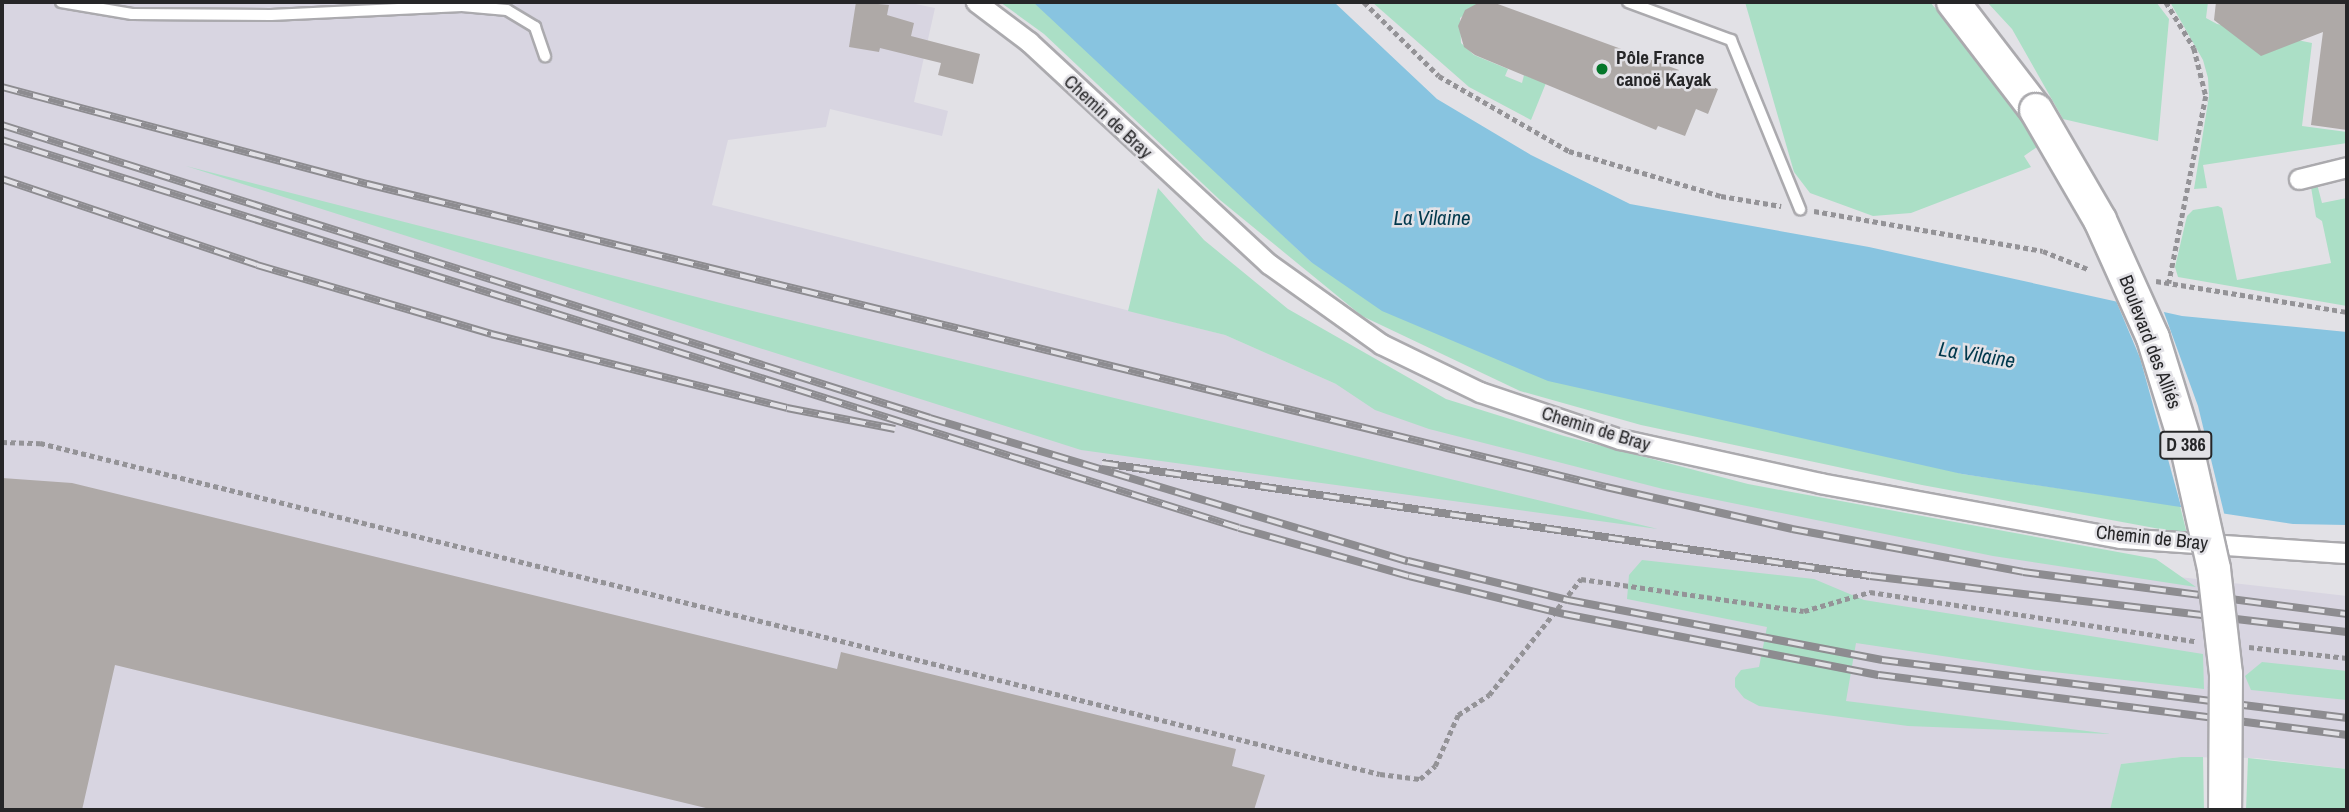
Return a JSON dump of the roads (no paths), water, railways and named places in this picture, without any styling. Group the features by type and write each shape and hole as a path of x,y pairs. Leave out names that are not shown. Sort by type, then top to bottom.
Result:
{"main road":[{"name":"Boulevard des Alliés","path":"1953,2 2036,110 2105,231 2153,338 2187,448 2214,569 2225,674 2225,810"}],"street":[{"name":"Chemin de Bray","path":"976,2 1029,43 1269,264 1381,344 1480,393 1620,439 1820,484 2120,538 2347,553"},
{"path":"2299,179 2347,167"}],"lane":[{"path":"61,2 132,14 271,15 462,6 507,10 535,27 545,56"},
{"path":"1628,2 1731,40 1800,209"}],"water":[{"name":"La Vilaine","path":"1033,2 1334,2 1437,99 1531,155 1630,204 1869,247 2182,316 2347,332 2347,525 2293,524 1962,474 1548,381 1382,311 1311,262"}],"railway":[{"path":"2,87 367,184 1606,487 1792,529 2023,572 2347,614"},
{"path":"2,125 930,418 1408,561 1568,600 1882,660 2347,718"},
{"path":"2,140 1239,528 1409,576 1564,614 1879,675 2347,735"},
{"path":"2,179 257,265 491,334 787,408 895,429"},
{"path":"1102,463 1870,576 2347,632"}],"place":[{"name":"Pôle France canoë Kayak","path":"1602,69"}]}
